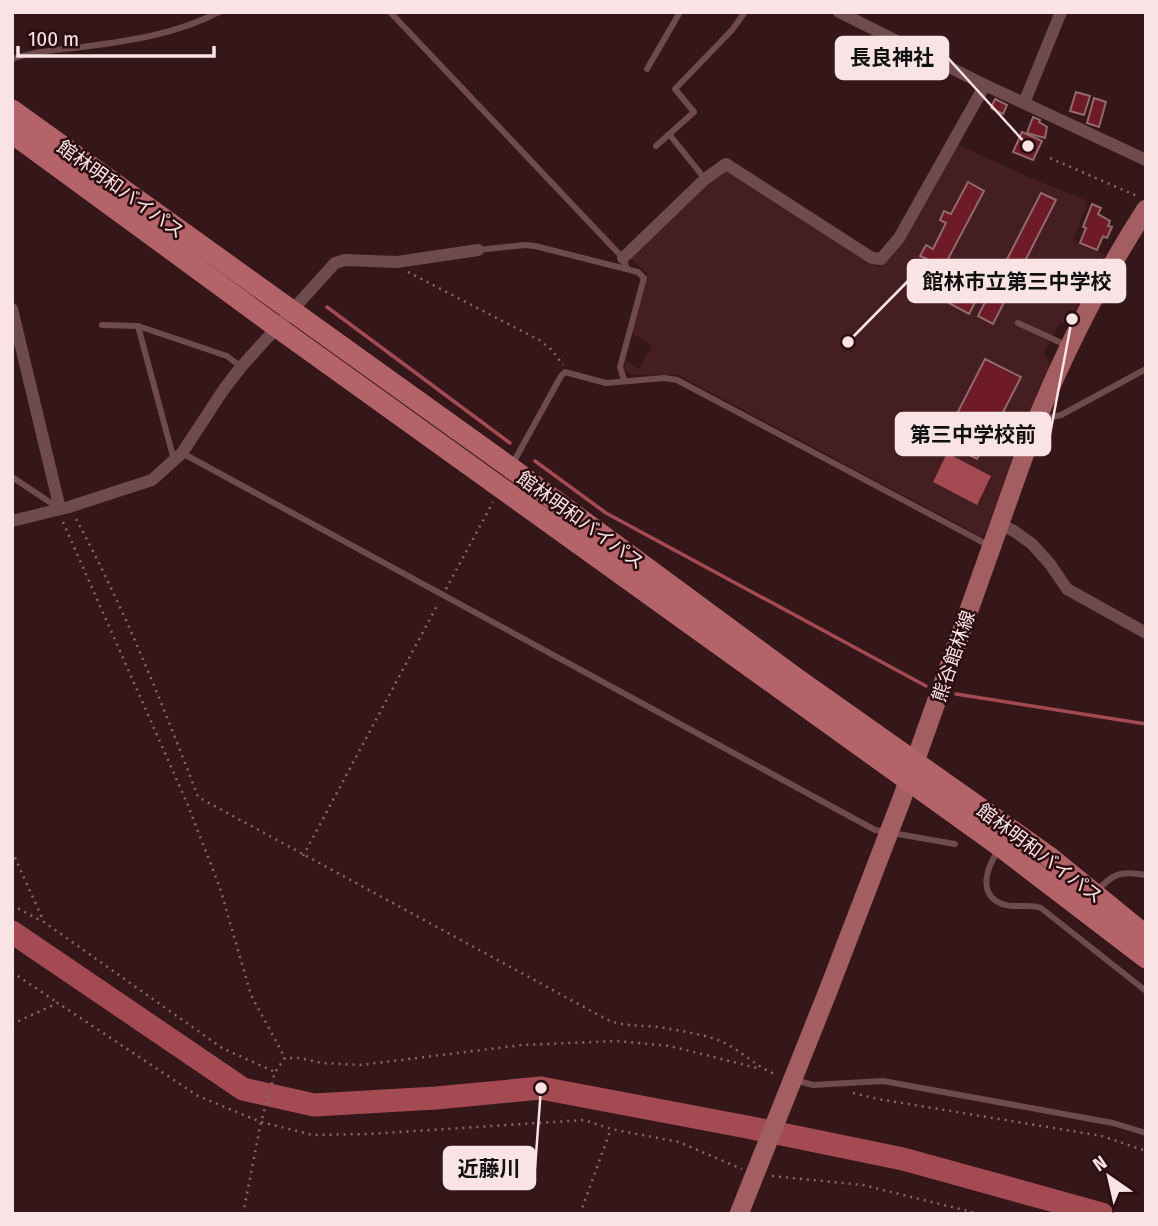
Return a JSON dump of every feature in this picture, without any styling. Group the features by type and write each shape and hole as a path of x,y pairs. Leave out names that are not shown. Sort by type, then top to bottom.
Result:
{"highway":[{"name":"館林明和バイパス","path":"12,110 284,319"},
{"name":"館林明和バイパス","path":"12,133 284,319 793,676 1002,847 1146,958"},
{"name":"館林明和バイパス","path":"911,770 1048,856 1146,936"}],"main road":[{"name":"熊谷館林線","path":"759,1162 889,833 1037,419 1068,346 1111,264 1146,209"},
{"path":"738,1214 759,1162"}],"street":[{"path":"839,12 985,85 1146,160"},
{"path":"1024,103 1061,12"},
{"path":"625,263 705,179 722,165 731,165 872,258 881,259 899,238 985,85"},
{"path":"12,521 64,508 152,480 178,456 241,367 335,263 345,260 397,262 478,250"},
{"path":"12,309 64,508"},
{"path":"999,524 1031,544 1050,564 1067,589 1146,633"}],"lane":[{"path":"12,60 36,53 125,42 196,24 219,12"},
{"path":"390,12 625,263 644,278 625,341 620,367 624,380"},
{"path":"647,69 680,12"},
{"path":"656,146 694,112 675,89 732,30 745,12"},
{"path":"669,134 705,179"},
{"path":"478,250 525,245 625,263"},
{"path":"1018,323 1068,346"},
{"path":"102,325 138,326 227,356 241,367"},
{"path":"138,326 178,456 443,595 865,824 889,833 955,844"},
{"path":"1037,419 1060,415 1146,369"},
{"path":"506,477 565,372 606,383 664,378 677,380 992,546"},
{"path":"12,477 64,508"},
{"path":"1002,847 986,873 986,883 994,898 1010,906 1034,905 1052,914 1146,991"},
{"path":"1095,892 1111,877 1120,873 1146,875"},
{"path":"793,1080 813,1084 883,1081 1113,1123 1146,1133"}],"path":[{"path":"1050,158 1146,200"},
{"path":"397,262 411,275 539,340 559,358 565,372"},
{"path":"303,856 506,477"},
{"path":"64,508 104,574 173,732 198,797 606,1019 618,1024 657,1027 715,1038 765,1070"},
{"path":"64,508 62,520 187,803 220,888 251,995 285,1058"},
{"path":"12,851 44,922"},
{"path":"12,905 44,922 222,1048 275,1072"},
{"path":"12,972 198,1096 313,1135 584,1121 679,1142 741,1168 759,1162 780,1178 818,1179 863,1185 980,1214"},
{"path":"12,1024 58,1003"},
{"path":"285,1058 360,1065 522,1045 617,1041 670,1046 765,1070 793,1080"},
{"path":"243,1214 273,1077 285,1058"},
{"path":"827,1084 836,1089 878,1099 1102,1136 1146,1151"},
{"path":"580,1214 611,1129"}],"shaded area":[{"path":"957,144 1088,201 1073,241 1105,254 1069,321 1059,324 1044,353 1050,364 985,534 980,536 678,375 634,375 624,370 626,360 639,369 652,346 632,333 647,273 631,259 631,254 719,171 730,169 879,267 903,242"},
{"path":"947,453 991,476 977,505 933,482"}],"building":[{"path":"1076,92 1090,96 1084,115 1070,111"},
{"path":"1094,98 1106,102 1099,127 1087,123"},
{"path":"995,99 1007,105 1003,114 991,108"},
{"path":"1033,117 1047,127 1045,138 1027,133"},
{"path":"1022,132 1042,141 1033,160 1013,152"},
{"path":"968,182 984,191 930,293 913,284 927,259 920,256 926,245 933,249 946,223 940,220 944,211 951,214"},
{"path":"1041,193 1056,200 993,324 978,316"},
{"path":"1092,204 1101,208 1098,214 1110,221 1108,226 1112,227 1107,238 1103,236 1097,250 1080,243"},
{"path":"968,277 979,283 975,291 980,293 969,314 949,303 960,282 964,284"},
{"path":"985,359 1021,377 999,420 1007,424 994,449 985,444 977,459 943,441"}],"waterway":[{"path":"327,307 510,443"},
{"path":"535,461 606,513 926,686"},
{"path":"956,694 1146,724"},
{"path":"12,932 243,1089 314,1105 436,1098 541,1088 903,1159 1102,1214"}],"place":[{"name":"長良神社","path":"1028,146"},
{"name":"第三中学校前","path":"1072,319"},
{"name":"館林市立第三中学校","path":"848,342"},
{"name":"近藤川","path":"541,1088"}]}
